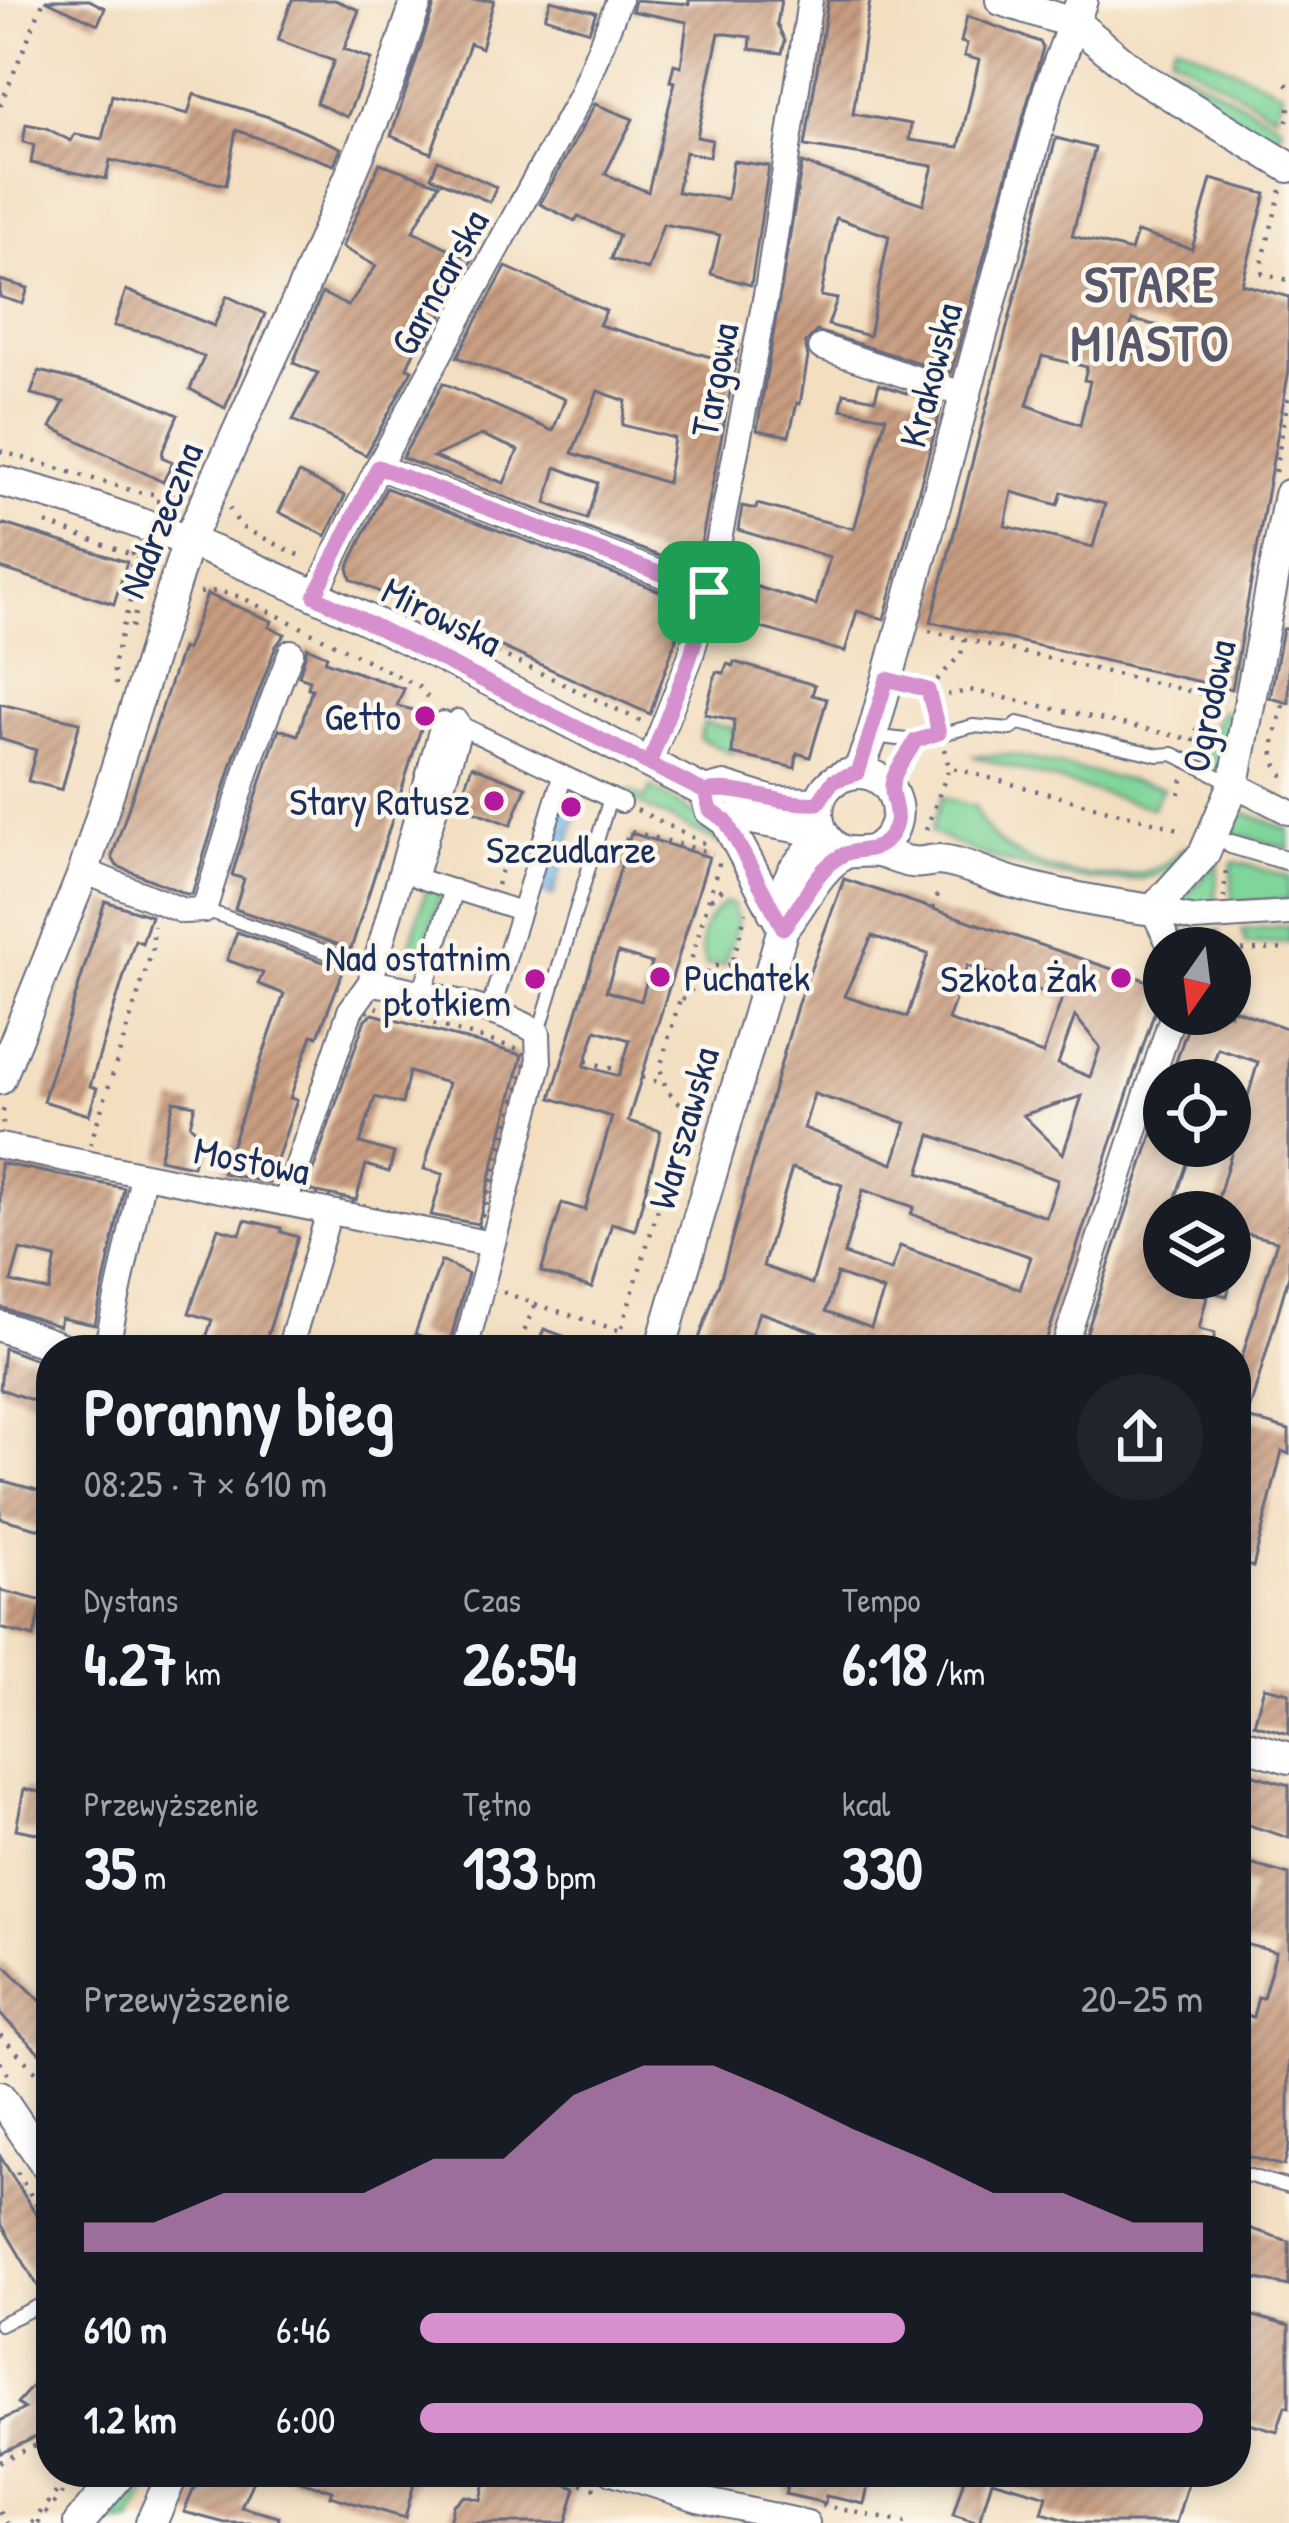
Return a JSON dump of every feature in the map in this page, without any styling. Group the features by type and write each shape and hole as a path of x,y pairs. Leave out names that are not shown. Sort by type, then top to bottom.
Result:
{"street":[{"name":"Nadrzeczna","path":"5,1086 84,871 188,541 308,278 389,83 417,0"},
{"name":"Garncarska","path":"315,596 378,467 580,97 619,0"},
{"name":"Targowa","path":"649,764 690,658 709,592 778,226 810,0"},
{"path":"1001,0 1079,12 1122,64 1284,168"},
{"name":"Krakowska","path":"858,773 1058,71 1079,12"},
{"path":"1058,71 1122,64"},
{"path":"821,347 965,395"},
{"path":"378,467 709,592"},
{"name":"Mirowska","path":"0,481 188,541 315,596 705,792 724,787 772,802 836,835"},
{"name":"Ogrodowa","path":"1154,910 1204,854 1234,784 1282,487"},
{"path":"84,871 183,910 204,910 250,760 291,652"},
{"path":"449,718 616,800"},
{"path":"449,718 417,878 521,910"},
{"path":"285,1203 350,1011 371,975 449,718"},
{"path":"836,835 833,781 858,773 871,776 941,860"},
{"path":"493,1002 562,777"},
{"path":"1234,784 1289,812"},
{"name":"Mirowska","path":"705,792 710,810 767,915"},
{"path":"724,837 741,817 836,835 890,838 905,813"},
{"path":"836,835 915,863 941,860 1019,885 1194,919 1289,913"},
{"name":"Warszawska","path":"664,1335 767,915 800,909 824,869 836,835"},
{"path":"1232,844 1289,861"},
{"path":"425,984 454,889"},
{"path":"1154,910 1162,927"},
{"path":"371,975 527,1024 538,1033 542,1053 486,1235 483,1290 470,1335"},
{"path":"1068,1335 1166,1035"},
{"name":"Mostowa","path":"3,1138 143,1176 329,1212 486,1235"},
{"path":"109,1335 143,1176"},
{"path":"294,1335 329,1212"},
{"path":"0,1326 36,1339"},
{"path":"1251,1747 1289,1758"},
{"path":"0,2097 36,2150"},
{"path":"79,2523 109,2487"},
{"path":"152,2523 168,2487"},
{"path":"660,2487 806,2523"}],"lane":[{"path":"872,736 915,741 973,726 1011,729 1018,723 1158,755 1173,754 1234,784"},
{"path":"905,813 894,776 915,741"},
{"path":"538,1033 616,800"},
{"path":"204,910 371,975"},
{"path":"1251,2176 1289,2187"},
{"path":"0,2324 36,2307"}],"path":[{"path":"0,106 44,0"},
{"path":"1287,122 1289,107"},
{"path":"1284,168 1261,267 1263,274 1289,280"},
{"path":"1282,487 1289,394"},
{"path":"0,451 162,496 178,492 192,468"},
{"path":"228,500 241,527 318,560"},
{"path":"36,519 137,556 145,577"},
{"path":"196,596 207,590 241,597 418,686 449,718"},
{"path":"923,630 1234,701"},
{"path":"928,690 961,655 964,639"},
{"path":"480,644 638,721 653,720"},
{"path":"887,679 951,695 970,690 1194,740"},
{"path":"928,690 939,733"},
{"path":"1283,705 1271,755 1289,782"},
{"path":"905,813 948,764 1198,834"},
{"path":"616,800 724,837"},
{"path":"619,863 629,831 703,853 724,837"},
{"path":"611,836 626,840"},
{"path":"724,837 733,862"},
{"path":"688,1112 675,1102 660,1068 724,837"},
{"path":"1224,904 1232,844"},
{"path":"492,902 508,849"},
{"path":"707,904 738,875"},
{"path":"933,909 938,894"},
{"path":"89,1150 152,951 155,908"},
{"path":"678,1007 692,984 713,965 731,968 746,918 767,915"},
{"path":"1251,950 1289,949"},
{"path":"376,1007 525,1051 486,1235 305,1189 361,1015 367,1010 376,1007"},
{"path":"586,1061 620,1071"},
{"path":"642,1077 664,1084"},
{"path":"3,1138 5,1086"},
{"path":"621,1335 691,1101"},
{"path":"535,1304 622,1332"},
{"path":"0,2035 36,2072"},
{"path":"10,2159 36,2203"},
{"path":"0,2462 36,2445"},
{"path":"35,2523 64,2487"},
{"path":"0,2512 8,2523"}],"green space":[{"path":"1176,42 1283,92 1275,114 1170,54"},
{"path":"1152,54 1278,123 1282,127 1275,140 1145,65"},
{"path":"1222,711 1233,714 1220,766 1214,768 1196,759"},
{"path":"704,723 733,728 732,754 699,738"},
{"path":"1012,755 1163,788 1152,808 972,756"},
{"path":"651,787 704,820 729,848 627,798 630,791 645,799"},
{"path":"942,797 976,807 986,828 1025,859 1078,874 1132,875 1162,865 1184,847 1190,849 1163,872 1128,880 1039,871 931,832"},
{"path":"1241,811 1289,830 1289,849 1232,833"},
{"path":"1219,857 1215,905 1172,905 1199,883"},
{"path":"1232,864 1289,877 1289,900 1232,903"},
{"path":"427,887 442,891 420,962 406,958"},
{"path":"725,903 732,905 738,921 724,965 706,965 703,930"},
{"path":"1289,926 1289,942 1251,944 1251,929"},
{"path":"137,2487 148,2487 132,2523 109,2523"}],"water":[{"path":"565,793 582,799 553,896 535,890"}],"building":[{"path":"45,0 89,0 105,8 98,24"},
{"path":"292,0 335,0 359,10 344,49 371,59 347,117 316,103 334,61 278,40"},
{"path":"436,0 494,0 481,48 470,43 431,153 391,136"},
{"path":"551,0 596,12 589,31 545,17"},
{"path":"635,0 689,4 689,0 781,0 777,24 785,41 782,53 750,49 751,37 719,33 697,137 712,140 709,157 685,152 677,192 727,199 733,161 769,166 751,285 711,274 720,235 663,224 648,270 611,259 619,235 540,204 595,104 633,119 605,174 648,192 675,82 670,81 674,64 681,66 687,22 632,11"},
{"path":"828,0 870,0 853,114 911,124 909,140 959,147 979,60 964,56 967,44 961,42 967,16 1040,42 1043,48 951,373 817,331 805,343 808,357 800,404 789,436 757,430 802,163 923,204 933,166 805,146","holes":["836,218 889,236 869,336 828,325 837,299 821,296"]},
{"path":"194,94 272,118 341,148 334,165 236,130 226,185 110,160 106,179 31,163 34,145 23,142 26,124 71,141 75,134 102,139 112,95 188,114"},
{"path":"1056,138 1095,148 1072,236 1131,251 1137,232 1192,249 1211,179 1266,194 1242,284 1289,297 1289,370 1232,689 931,622","holes":["1132,320 1173,329 1165,362 1126,352","1042,356 1087,367 1084,380 1090,381 1080,425 1027,405","1012,492 1058,505 1062,492 1105,504 1093,547 1005,526"]},
{"path":"438,160 496,187 490,202 431,177"},
{"path":"380,163 439,184 413,231 472,260 426,345 418,342 407,368 412,370 366,455 293,420 318,373 293,363 322,293 348,306 376,266 342,247"},
{"path":"506,267 606,311 599,325 718,359 721,342 739,346 696,570 402,458 443,383 553,431 565,399 457,357","holes":["598,391 626,401 622,425 674,438 667,483 572,453","482,435 518,450 504,483 433,457","556,467 598,483 587,519 546,503"]},
{"path":"0,280 28,288 23,304 0,297"},
{"path":"126,290 214,326 227,296 265,314 225,408 190,389 204,357 155,335 114,326"},
{"path":"39,371 128,393 178,415 163,450 162,457 173,462 163,482 51,427 64,402 31,394"},
{"path":"879,384 942,405 884,619 857,611 845,652 724,617 735,580 816,605 830,557 738,530 742,506 756,509 757,504 854,529 886,417 841,409 844,393 875,399"},
{"path":"299,473 345,496 326,536 279,512"},
{"path":"386,488 689,602 650,714 351,579 348,568"},
{"path":"4,524 127,562 114,604 0,568 0,528"},
{"path":"207,594 272,621 269,627 285,634 276,646 235,754 192,894 186,894 117,866 112,857 182,648 186,650"},
{"path":"1283,629 1289,629 1289,703 1270,698"},
{"path":"307,647 327,656 325,661 404,689 397,706 426,713 351,949 235,909 244,879 232,875 266,765 279,729 298,735 312,689 308,688 310,680 299,676"},
{"path":"727,664 815,685 812,695 827,699 810,757 797,753 795,768 732,754 734,720 705,714 716,672 724,673"},
{"path":"0,704 80,722 62,790 28,781 36,750 0,739"},
{"path":"472,766 526,787 511,825 458,805"},
{"name":"Puchatek","path":"631,833 709,857 628,1121 661,1131 635,1230 612,1223 592,1288 541,1272 562,1203 585,1210 612,1117 551,1098","holes":["618,953 652,963 641,1001 606,991","596,1030 630,1040 619,1076 584,1066"]},
{"path":"844,879 1143,979 1143,1035 1147,1035 1048,1335 823,1335 759,1312 751,1335 700,1335 797,1006","holes":["872,936 928,954 907,1017 844,996","967,966 1062,998 1043,1054 948,1020","1075,1016 1100,1047 1090,1077 1058,1064","814,1094 906,1123 893,1164 804,1128","1082,1096 1063,1154 1023,1115","931,1135 1058,1180 1046,1217 919,1173","792,1168 842,1185 812,1284 763,1266","863,1190 914,1207 911,1214 1031,1257 1020,1289 900,1246 891,1271 844,1254","837,1274 884,1291 871,1328 826,1311"]},
{"path":"105,901 151,916 142,943 135,940 90,1086 97,1088 89,1115 43,1101"},
{"path":"237,932 344,969 318,1036 312,1035 290,1098 297,1100 269,1183 222,1173 284,994 258,984 263,973 227,960"},
{"path":"373,1014 522,1055 478,1224 431,1215 443,1174 424,1169 448,1083 409,1072 402,1104 375,1097 360,1143 394,1153 389,1172 366,1165 356,1200 312,1191 308,1185 365,1019"},
{"path":"1251,1015 1289,1029 1289,1275 1251,1404 1249,1335 1277,1241 1251,1235 1251,1191 1220,1191 1227,1167 1251,1167 1251,1086 1258,1062 1218,1049 1215,1059 1177,1059 1185,1035 1251,1035"},
{"path":"174,1101 195,1105 190,1125 201,1135 193,1166 159,1159"},
{"path":"1143,1162 1143,1167 1186,1167 1178,1191 1143,1191 1143,1299 1206,1299 1199,1329 1215,1335 1086,1335"},
{"path":"0,1163 124,1188 95,1325 61,1318 59,1326 0,1307","holes":["20,1250 56,1258 49,1291 11,1282"]},
{"path":"245,1220 298,1237 268,1335 207,1335 212,1320 189,1313 218,1228 240,1234"},
{"path":"441,1261 468,1274 452,1335 415,1334"},
{"path":"4,1348 36,1360 36,1402 0,1389"},
{"path":"1251,1419 1289,1430 1289,1454 1282,1451 1253,1567"},
{"path":"0,1480 36,1490 36,1528 0,1518"},
{"path":"0,1590 36,1599 34,1637 0,1628"},
{"path":"1264,1687 1289,1693 1289,1734 1254,1724"},
{"path":"1251,1774 1289,1785 1289,1838 1251,1826"},
{"path":"24,1789 36,1791 36,1833 16,1829"},
{"path":"1251,1864 1289,1875 1289,2146 1284,2166 1251,2157 1251,2016 1258,1997 1263,1998 1276,1952 1251,1946"},
{"path":"0,1961 36,1996 36,2049 0,2014"},
{"path":"0,2156 36,2215 36,2283 0,2222"},
{"path":"1251,2229 1289,2241 1289,2286 1251,2277"},
{"path":"1251,2315 1289,2326 1289,2407 1285,2406 1277,2431 1251,2423"},
{"path":"36,2382 36,2437 0,2454 0,2421 24,2409 17,2403"},
{"path":"195,2487 250,2487 241,2507 279,2517 278,2523 225,2523 184,2512"},
{"path":"319,2487 413,2487 405,2518 330,2496 332,2491"},
{"path":"484,2487 576,2488 566,2523 449,2523 453,2505 465,2496 481,2500"},
{"path":"787,2487 868,2487 864,2504 826,2496 825,2503 785,2494"},
{"path":"961,2487 990,2487 979,2523 953,2515"},
{"path":"1016,2487 1187,2487 1176,2523 1077,2523 1042,2513 1047,2496"}],"place":[{"name":"Getto","path":"425,716"},
{"name":"Stary Ratusz","path":"494,801"},
{"name":"Szczudlarze","path":"571,807"},
{"name":"Puchatek","path":"660,977"},
{"name":"Szkoła Żak","path":"1121,978"},
{"name":"Nad ostatnim płotkiem","path":"535,979"}],"district":[{"name":"STARE MIASTO","path":"1151,313"}],"route":[{"path":"709,592 378,467 315,596 705,792 710,810 726,821 783,928 836,858 847,852 872,851 890,838 898,817 894,776 915,741 939,733 928,690 887,679 858,773 833,781 818,803 772,802 724,787 705,792 649,764 690,658 709,592"}]}
